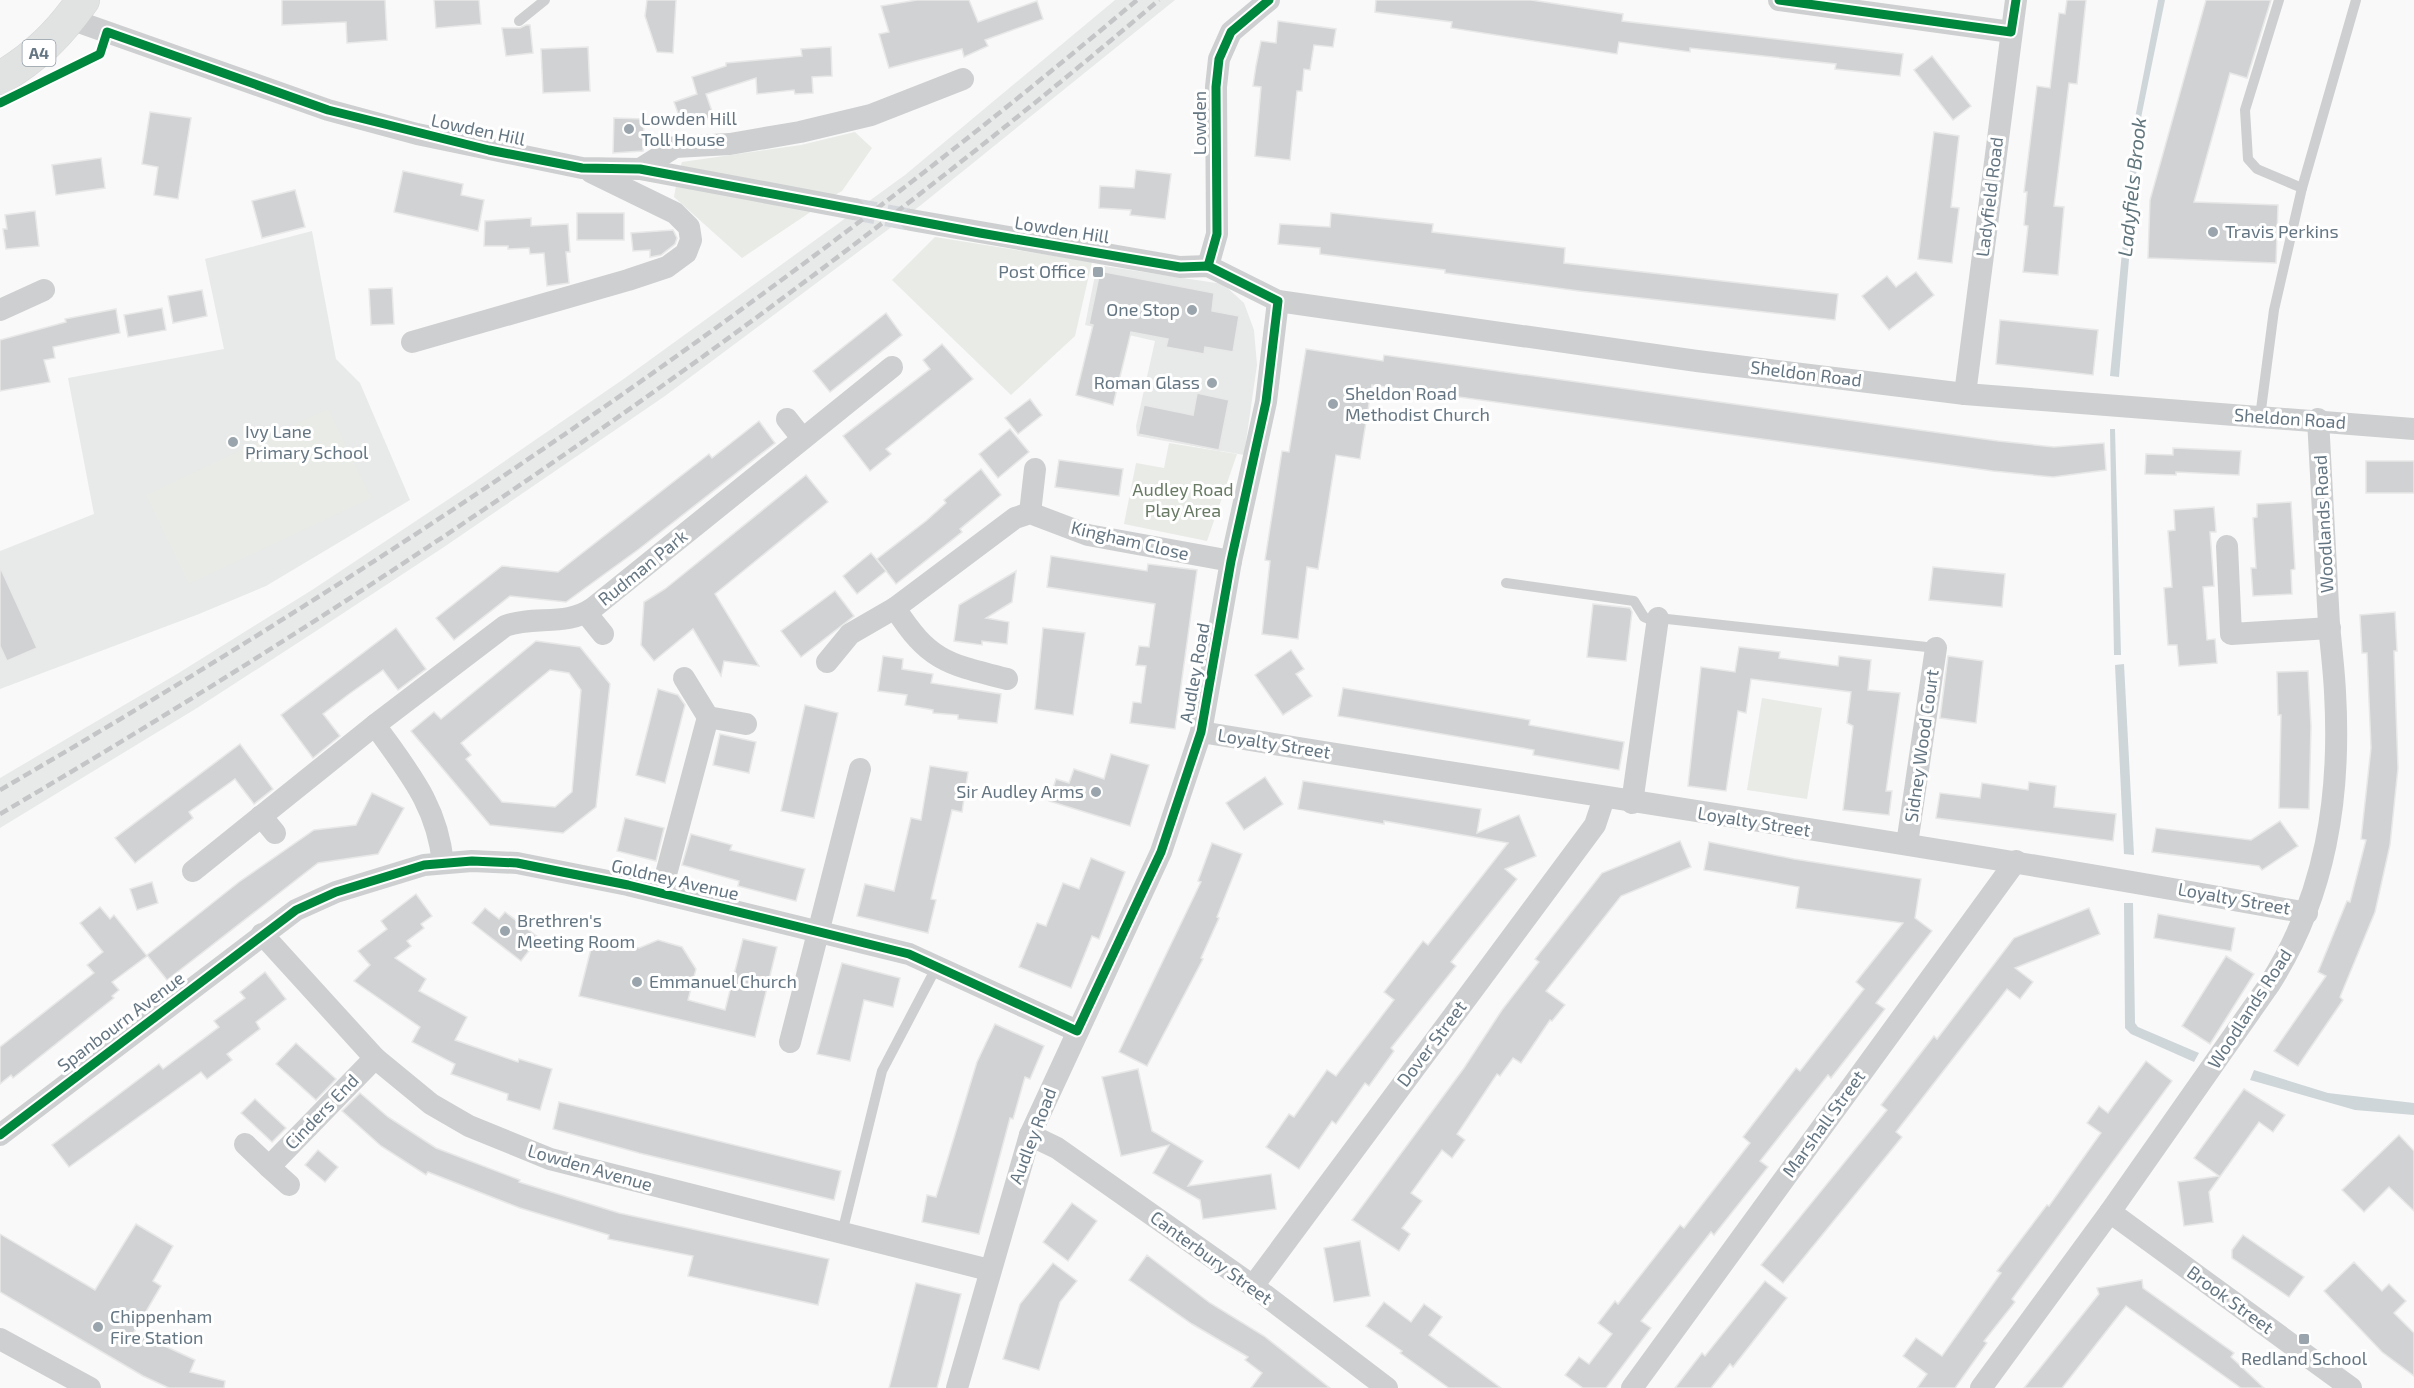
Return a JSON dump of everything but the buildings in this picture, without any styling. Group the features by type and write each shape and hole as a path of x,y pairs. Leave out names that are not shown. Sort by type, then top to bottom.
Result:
{"main road":[{"name":"A4","path":"0,78 42,51 76,9"}],"street":[{"name":"Lowden","path":"1208,266 1217,234 1216,87 1219,59 1231,32 1269,0"},
{"path":"1779,0 2011,32"},
{"name":"Ladyfield Road","path":"1965,394 2016,0"},
{"name":"Lowden Hill","path":"76,9 328,110 479,148 582,168 640,169 854,208"},
{"path":"640,169 675,147 730,144 800,132 871,115 963,79"},
{"path":"412,342 628,280 667,267 686,253 691,240 689,227 675,213 582,168"},
{"name":"Lowden Hill","path":"911,220 1180,267 1208,266"},
{"name":"Sheldon Road","path":"1208,266 1278,301 1697,361 1965,394 2414,429"},
{"path":"0,310 44,290"},
{"name":"Audley Road","path":"957,1388 989,1270 1030,1135 1161,852 1201,732 1232,561 1266,402 1278,301"},
{"name":"Rudman Park","path":"193,871 268,825 375,725 505,626 528,620 565,620 586,613 892,367"},
{"path":"787,419 802,438"},
{"name":"Woodlands Road","path":"1982,1388 2110,1212 2269,985 2286,959 2307,913 2325,860 2333,796 2336,693 2318,420"},
{"path":"827,662 850,634 895,608 994,532 1015,518 1030,513 1035,469"},
{"name":"Kingham Close","path":"1030,513 1088,535 1232,561"},
{"path":"2227,546 2231,634 2330,628"},
{"path":"895,608 917,640 938,658 954,665 1007,679"},
{"path":"586,613 603,634"},
{"path":"1632,803 1658,621"},
{"name":"Sidney Wood Court","path":"1907,844 1936,648"},
{"path":"661,893 708,717 684,678"},
{"path":"708,717 746,724"},
{"path":"375,725 426,801 439,833 443,863"},
{"name":"Loyalty Street","path":"1201,732 1632,803 2016,861 2307,913"},
{"path":"790,1042 860,769"},
{"name":"Dover Street","path":"1253,1286 1595,825 1604,798"},
{"name":"Goldney Avenue","path":"262,934 312,902 403,870 443,863 495,861 517,863 661,893 909,954 1077,1031"},
{"name":"Marshall Street","path":"1632,1388 2016,861"},
{"name":"Lowden Avenue","path":"262,934 375,1058 431,1104 469,1126 507,1143 603,1174 989,1270"},
{"name":"Spanbourn Avenue","path":"0,1135 262,934"},
{"name":"Cinders End","path":"269,1167 375,1058"},
{"name":"Canterbury Street","path":"1030,1135 1057,1148 1253,1286 1387,1388"},
{"path":"245,1144 289,1185"},
{"name":"Brook Street","path":"2110,1212 2350,1388"},
{"path":"0,1339 90,1388"}],"lane":[{"path":"519,21 545,0"},
{"path":"2279,0 2245,110 2248,159 2257,169 2302,188"},
{"path":"2260,417 2274,310 2302,188 2356,0"},
{"path":"1506,584 1634,601 1644,617 1658,621 1936,648"},
{"path":"842,1233 882,1071 937,966"}],"shaded area":[{"path":"1115,0 1175,0 921,205 665,396 444,547 313,633 197,708 0,828 0,778 177,674 312,590 625,378 905,175"},
{"name":"Ivy Lane Primary School","path":"312,231 336,359 360,383 410,500 266,586 199,614 0,689 0,551 94,514 68,378 224,349 205,259"},
{"path":"1097,265 1223,284 1244,303 1254,330 1257,365 1244,455 1137,436 1136,426 1155,341 1085,325"}],"green space":[{"path":"855,132 872,148 842,191 833,196 680,169 682,162 801,145"},
{"path":"676,186 812,211 742,258 674,197"},
{"path":"935,237 1092,262 1075,336 1011,395 892,280"},
{"path":"328,409 371,498 189,584 146,495"},
{"name":"Audley Road Play Area","path":"1169,443 1237,454 1207,541 1124,524 1136,463 1164,468"},
{"path":"1762,698 1822,708 1807,799 1747,790"}],"water":[{"name":"Ladyfiels Brook","path":"2158,0 2165,0 2141,118 2119,377 2110,376 2135,118"},
{"path":"2110,429 2115,429 2121,655 2114,655"},
{"path":"2124,664 2134,855 2124,854 2115,665"},
{"path":"2124,903 2133,903 2135,1023 2138,1027 2199,1053 2194,1062 2131,1034 2125,1028"},
{"path":"2254,1070 2328,1093 2414,1103 2414,1115 2355,1110 2250,1080"}],"tunnel":[{"path":"854,209 911,220"}],"railway":[{"path":"0,790 297,611 586,420 727,320 866,217 1003,110 1137,0"},
{"path":"0,814 152,723 302,629 451,532 597,432 741,329 883,222 1023,113 1159,0"}],"cycle path":[{"path":"1208,266 1217,234 1216,87 1219,59 1231,32 1269,0"},
{"path":"1779,0 2011,32 2016,0"},
{"path":"0,103 100,54 107,32 328,110 489,150 582,168 640,169 980,233 1180,267 1208,266 1278,301 1266,402 1231,561 1201,732 1161,852 1077,1031 909,954 628,885 517,863 472,861 424,865 336,892 296,910 0,1135"}],"place":[{"name":"Lowden Hill Toll House","path":"629,129"},
{"name":"Travis Perkins","path":"2213,232"},
{"name":"Post Office","path":"1098,272"},
{"name":"One Stop","path":"1192,310"},
{"name":"Roman Glass","path":"1212,383"},
{"name":"Sheldon Road Methodist Church","path":"1333,404"},
{"name":"Ivy Lane Primary School","path":"233,442"},
{"name":"Sir Audley Arms","path":"1096,792"},
{"name":"Brethren's Meeting Room","path":"505,931"},
{"name":"Emmanuel Church","path":"637,982"},
{"name":"Chippenham Fire Station","path":"98,1327"},
{"name":"Redland School","path":"2304,1339"}]}
